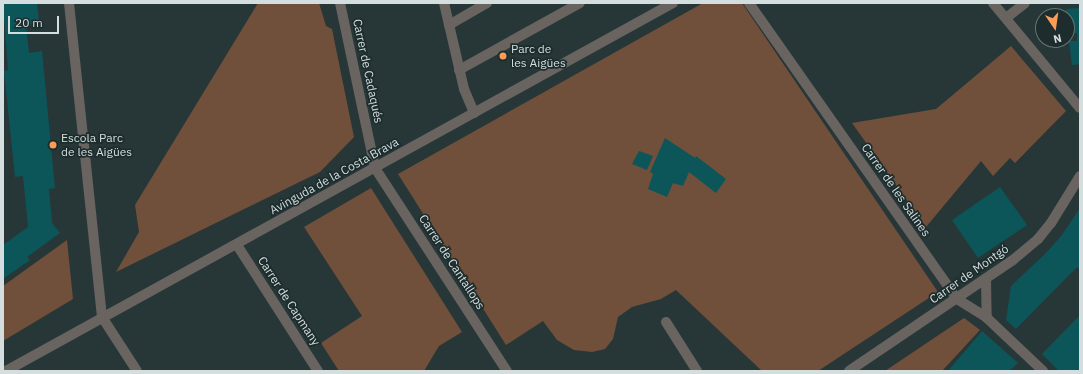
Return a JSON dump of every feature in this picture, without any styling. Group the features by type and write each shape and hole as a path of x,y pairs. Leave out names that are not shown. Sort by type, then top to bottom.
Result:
{"street":[{"path":"69,3 102,317 137,371"},
{"name":"Carrer de Cadaqués","path":"340,3 375,168"},
{"path":"444,3 464,89 474,113"},
{"path":"449,25 487,3"},
{"path":"459,70 580,3"},
{"name":"Avinguda de la Costa Brava","path":"6,371 102,317 237,245 673,3"},
{"name":"Carrer de les Salines","path":"749,3 957,299 987,318 1043,371"},
{"path":"994,3 1080,108"},
{"path":"1006,18 1025,3"},
{"name":"Carrer de Cantallops","path":"375,168 507,371"},
{"name":"Carrer de Montgó","path":"849,371 986,279 1013,260 1038,239 1059,212 1080,176"},
{"name":"Carrer de Capmany","path":"237,245 318,371"},
{"path":"986,279 987,318"},
{"path":"666,322 697,371"}],"shaded area":[{"path":"258,3 319,3 326,26 332,29 354,137 320,172 116,272 139,232 135,205"},
{"path":"703,3 742,3 938,292 818,371 762,371 676,290 661,299 632,307 618,317 613,339 605,349 592,352 574,350 557,340 543,321 506,345 398,174"},
{"path":"1011,46 1066,111 1015,163 1010,158 993,176 981,161 926,227 852,123 936,109"},
{"path":"371,188 462,332 439,346 424,371 339,371 321,343 362,316 304,227"},
{"path":"67,240 73,299 3,341 3,286"},
{"path":"964,318 980,330 942,371 885,371"}],"building":[{"path":"3,3 37,3 39,23 26,25 29,53 42,51 55,188 49,189 52,223 60,233 27,257 30,260 3,279 3,245 28,227 23,176 15,177 4,71 8,70"},
{"path":"1080,5 1080,64 1072,65 1070,48 1075,48 1075,41 1077,41 1077,33 1075,33 1075,8 1079,8"},
{"path":"665,138 695,158 696,156 726,179 716,193 689,172 683,186 673,183 667,197 648,189 653,174 650,172"},
{"path":"639,151 653,156 647,170 632,164"},
{"path":"1000,187 1027,225 978,258 952,220"},
{"path":"1080,208 1080,270 1077,267 1016,329 1006,320 1011,286 1046,253 1062,235"},
{"path":"1080,315 1080,371 1059,371 1042,354"},
{"path":"982,331 1018,363 1009,371 948,371"}],"place":[{"name":"Parc de les Aigües","path":"503,56"},
{"name":"Escola Parc de les Aigües","path":"53,145"}]}
